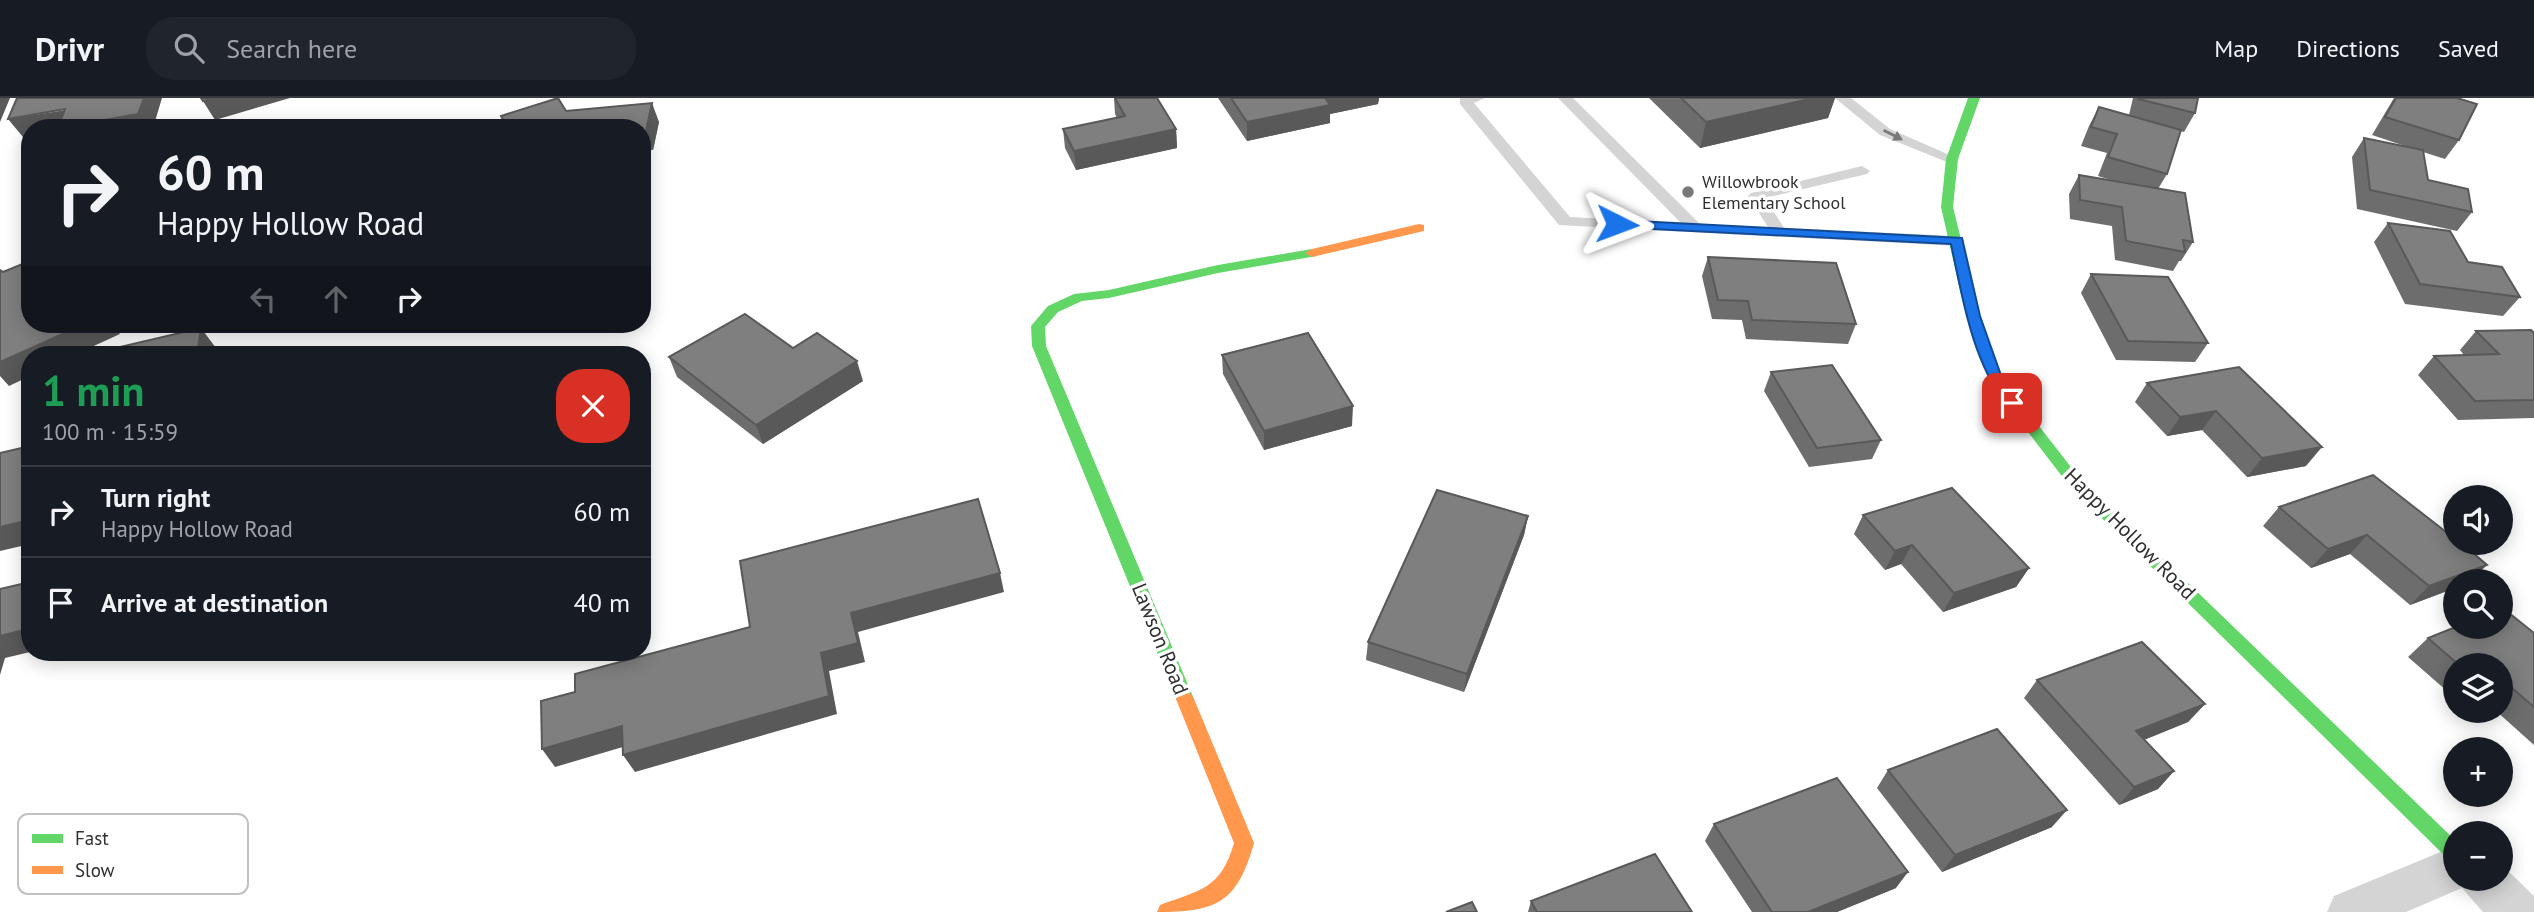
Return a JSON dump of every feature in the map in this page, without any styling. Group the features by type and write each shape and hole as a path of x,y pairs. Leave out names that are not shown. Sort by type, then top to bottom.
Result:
{"street":[{"name":"Happy Hollow Road","path":"1974,98 1952,159 1947,207 1973,316 1997,382 2076,485 2443,841"},
{"name":"Lawson Road","path":"1167,912 1224,892 1239,873 1244,843 1039,346 1038,326 1053,309 1079,297 1218,269 1289,259 1419,228"},
{"path":"2351,912 2443,873"},
{"path":"2495,891 2517,912"}],"lane":[{"path":"1478,98 1465,101 1565,222 1957,241"},
{"path":"1565,98 1695,228"},
{"path":"1842,98 1885,132 1952,159"},
{"path":"1779,232 1756,196 1862,171"}],"building":[{"path":"17,98 144,98 138,114 109,119 61,119 65,109 8,119"},
{"path":"558,98 566,111 652,103 649,119 503,119 501,116"},
{"path":"1115,98 1157,98 1176,129 1074,151 1063,129 1125,116"},
{"path":"1231,98 1325,98 1330,105 1247,122"},
{"path":"1681,98 1814,98 1706,122"},
{"path":"2138,98 2198,98 2195,113"},
{"path":"2396,98 2457,98 2477,104 2459,140 2385,117"},
{"path":"2099,107 2181,130 2167,174 2108,157 2117,134 2091,127"},
{"path":"2364,138 2423,150 2428,180 2468,189 2472,212 2370,190"},
{"path":"2079,175 2185,193 2193,242 2183,240 2185,252 2126,241 2122,207 2080,200"},
{"path":"2388,223 2450,231 2468,262 2502,267 2520,297 2420,284"},
{"path":"1708,257 1836,263 1856,324 1752,320 1748,301 1718,300"},
{"path":"21,265 21,333 65,333 36,346 21,346 21,353 0,362 0,270 3,272"},
{"path":"2091,274 2168,277 2208,343 2128,341"},
{"path":"745,314 793,348 817,333 857,361 756,425 669,357"},
{"path":"2531,330 2534,333 2534,400 2475,401 2434,356 2499,354 2476,331"},
{"path":"180,333 200,333 198,346 124,346"},
{"path":"1308,333 1353,406 1264,431 1222,355"},
{"path":"1832,365 1881,440 1817,448 1771,372"},
{"path":"2239,367 2322,447 2262,458 2216,411 2180,417 2147,383"},
{"path":"21,448 21,522 0,527 0,453"},
{"path":"2373,475 2443,530 2443,555 2475,555 2487,565 2476,569 2443,569 2443,581 2429,586 2367,535 2328,549 2279,507"},
{"path":"1952,488 2029,568 1954,593 1912,545 1895,551 1863,515"},
{"path":"1437,490 1528,516 1467,674 1368,642"},
{"path":"978,499 1000,573 851,613 858,643 821,653 829,696 623,755 622,726 542,749 541,701 575,692 575,674 623,661 651,661 651,654 750,627 740,561"},
{"path":"21,584 21,631 0,636 0,589"},
{"path":"2513,616 2534,633 2534,707 2513,689 2513,653 2445,653 2428,638 2443,632 2443,639 2513,639"},
{"path":"2142,642 2205,704 2136,731 2174,771 2134,787 2037,680"},
{"path":"1997,729 2067,810 1955,855 1888,770"},
{"path":"1837,778 1908,872 1808,912 1772,912 1714,824"},
{"path":"1655,854 1692,912 1537,912 1531,901"},
{"path":"1472,902 1477,912 1446,912"}],"traffic: fast":[{"path":"1974,98 1952,159 1947,207 1973,316 1997,382 2076,484 2443,841"},
{"path":"1185,699 1039,346 1038,326 1053,309 1079,297 1109,294 1218,269 1312,253"}],"traffic: slow":[{"path":"1312,253 1419,228"},
{"path":"1167,912 1197,902 1218,891 1233,873 1244,843 1185,699"}],"place":[{"name":"Willowbrook Elementary School","path":"1688,192"}],"route":[{"path":"1617,224 1957,241 1973,316 1997,382 2012,403"}]}
